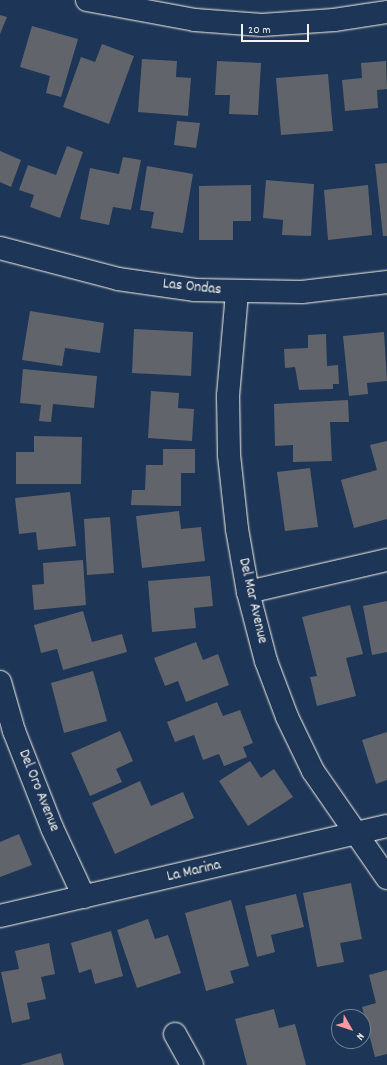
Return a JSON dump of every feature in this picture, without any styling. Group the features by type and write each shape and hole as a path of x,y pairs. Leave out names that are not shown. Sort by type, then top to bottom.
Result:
{"street":[{"path":"87,0 195,20 262,25 334,20 387,12"},
{"name":"Las Ondas","path":"0,248 118,279 237,293 302,292 387,282"},
{"name":"Del Mar Avenue","path":"237,293 228,396 230,455 237,529 248,592 266,661 287,717 313,771 336,809 357,833 387,878"},
{"path":"248,592 387,560"},
{"name":"Del Oro Avenue","path":"0,682 14,731 52,828 84,897"},
{"name":"La Marina","path":"0,916 387,826"},
{"path":"175,1034 192,1065"}],"building":[{"path":"0,15 7,17 0,34"},
{"path":"32,26 78,39 61,97 46,93 50,76 20,67"},
{"path":"102,44 134,56 109,124 63,107 81,57 95,62"},
{"path":"142,59 177,61 176,77 191,78 188,116 138,112"},
{"path":"217,61 261,63 258,115 229,114 230,95 215,95"},
{"path":"386,61 387,89 377,90 378,108 345,111 342,80 362,78 361,63"},
{"path":"328,74 333,131 281,135 276,78"},
{"path":"177,121 200,123 196,148 174,145"},
{"path":"67,146 83,152 60,218 30,207 34,195 19,190 28,165 56,175"},
{"path":"0,151 21,160 11,187 0,182"},
{"path":"123,157 141,160 131,210 113,207 109,225 80,219 90,168 119,174"},
{"path":"387,163 387,236 383,236 375,164"},
{"path":"147,166 193,174 183,233 151,228 154,212 140,210"},
{"path":"266,180 314,184 311,236 282,235 283,220 263,218"},
{"path":"251,185 251,221 233,221 233,240 199,240 199,186"},
{"path":"368,185 372,235 328,240 324,190"},
{"path":"30,311 104,323 100,353 65,348 62,366 22,360"},
{"path":"134,329 193,332 191,376 132,373"},
{"path":"384,332 387,381 367,383 368,394 349,396 343,336"},
{"path":"326,334 327,366 338,365 339,384 333,384 333,389 299,390 295,367 285,368 284,349 308,348 308,335"},
{"path":"23,369 97,376 94,408 53,404 51,422 39,421 41,405 20,403"},
{"path":"151,391 179,393 178,408 194,409 192,441 148,438"},
{"path":"348,400 349,422 330,422 332,461 293,462 293,445 275,446 274,404"},
{"path":"34,436 82,437 81,484 16,484 16,452 34,452"},
{"path":"387,441 387,519 354,528 341,480 377,470 370,445"},
{"path":"163,449 195,449 195,473 181,473 181,506 131,505 132,490 145,490 146,465 163,465"},
{"path":"310,468 318,527 285,531 277,472"},
{"path":"70,492 76,546 38,550 36,532 19,534 15,498"},
{"path":"179,511 181,529 201,527 205,561 142,568 136,516"},
{"path":"110,517 114,573 87,575 84,519"},
{"path":"83,560 86,605 34,610 32,585 44,584 43,563"},
{"path":"210,576 213,606 194,608 196,628 152,632 148,581"},
{"path":"387,601 387,652 372,655 363,606"},
{"path":"350,605 363,654 346,658 356,696 317,706 310,677 317,676 302,617"},
{"path":"83,611 92,642 122,634 127,652 63,670 57,649 41,653 34,625"},
{"path":"196,642 203,660 218,654 229,685 186,702 178,681 165,686 154,658"},
{"path":"93,671 107,721 64,733 51,683"},
{"path":"217,702 223,716 240,710 253,743 243,747 247,757 224,766 219,754 203,760 194,735 175,742 167,722"},
{"path":"120,731 133,761 116,769 122,782 90,796 71,753"},
{"path":"387,732 387,780 376,784 362,740"},
{"path":"250,761 261,778 274,769 293,797 248,826 219,781"},
{"path":"140,781 151,806 183,792 194,818 115,854 92,803"},
{"path":"19,834 32,865 0,877 0,842"},
{"path":"351,883 362,939 340,943 344,962 317,967 303,893"},
{"path":"296,894 304,927 271,935 275,952 257,957 245,906"},
{"path":"231,900 249,966 230,971 234,983 206,991 185,913"},
{"path":"148,919 155,939 168,935 181,973 137,988 117,930"},
{"path":"111,931 123,976 95,984 91,969 79,973 71,943"},
{"path":"49,943 55,974 41,977 46,999 27,1003 30,1019 12,1023 1,972 19,969 15,951"},
{"path":"387,970 387,1054 375,1057 371,1042 371,1009 363,1009 362,1007 376,1003 369,975"},
{"path":"274,1009 279,1028 295,1024 306,1065 247,1065 235,1019"},
{"path":"61,1053 64,1065 20,1065"}]}
